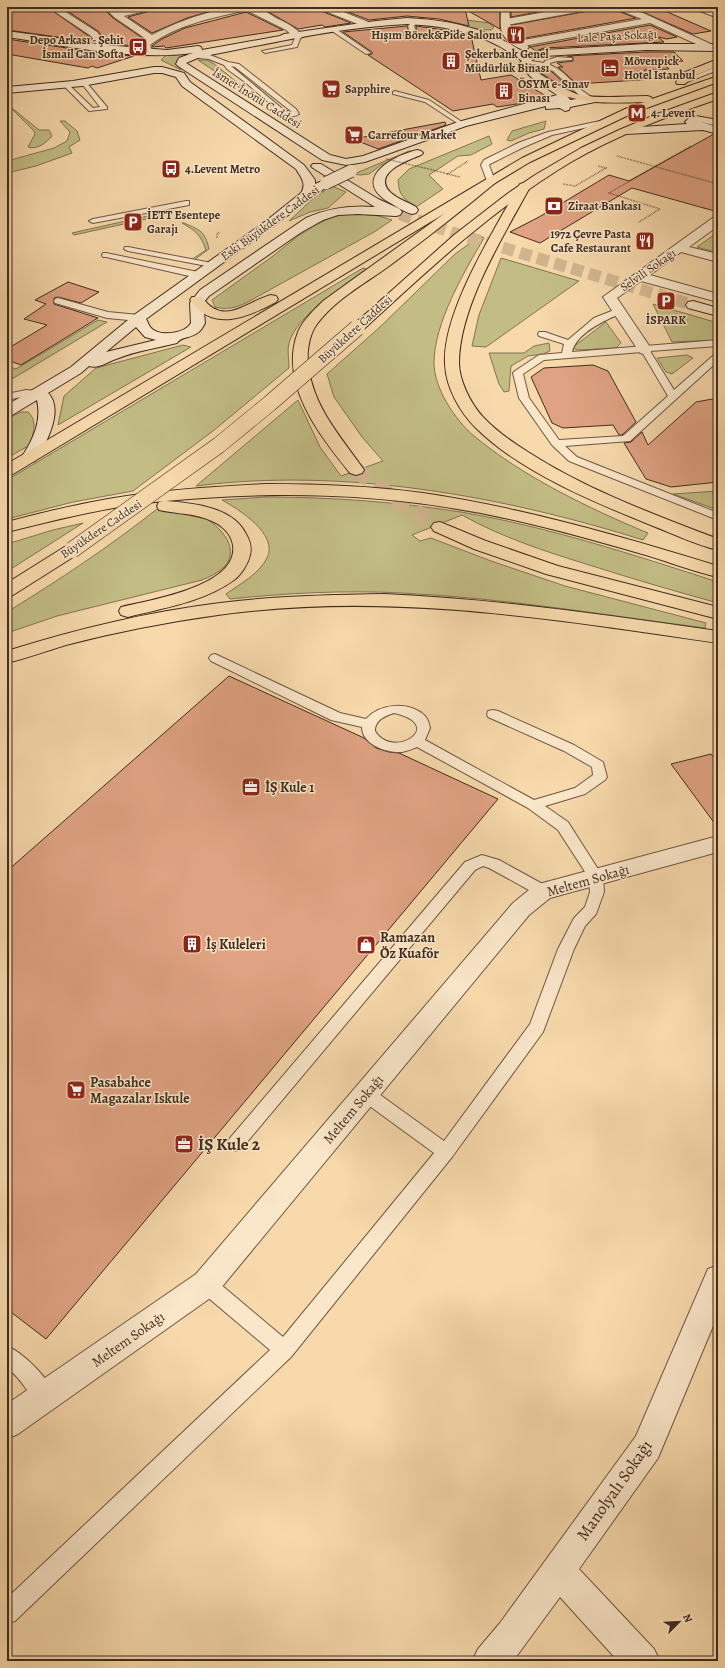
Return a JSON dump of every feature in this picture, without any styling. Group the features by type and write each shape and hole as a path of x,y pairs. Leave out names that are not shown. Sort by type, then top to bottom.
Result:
{"main road":[{"path":"605,122 592,108 567,94 562,99 582,108 592,108 664,98 688,75 718,62"},
{"path":"7,471 541,152 629,111 718,79"},
{"name":"Büyükdere Caddesi","path":"7,591 72,550 218,445 359,326 452,243 524,187 568,159 626,131 718,95"},
{"path":"356,470 327,431 307,390 300,359 306,332 317,315 328,304 445,219 491,181"},
{"path":"524,187 485,259 460,320 452,362 454,378 469,410 480,423 498,438 549,472 614,504 718,545"},
{"path":"197,300 201,307 215,313 232,314 246,312 304,282 348,268"},
{"path":"7,527 64,512 143,498 276,489 361,492 420,498 499,511 600,537 718,572"},
{"path":"7,647 58,630 192,593 229,575 239,563 243,550 240,537 230,524 215,516 189,508 143,506 85,508"},
{"path":"440,527 480,545 552,570 718,613"},
{"path":"7,657 31,649 108,629 194,612 254,605 372,600 476,605 516,609 718,637"}],"street":[{"path":"52,7 94,34 104,48"},
{"path":"108,7 152,39"},
{"path":"117,15 151,7"},
{"path":"63,83 87,75 145,61 145,44 152,39 192,21 247,7 289,28 298,36 387,22 414,21 450,26 481,34 507,45 526,61 524,64 526,69 562,99 561,110 545,115"},
{"path":"323,7 368,25"},
{"path":"481,34 493,34 506,26 588,7"},
{"path":"619,7 714,48"},
{"path":"698,7 718,15"},
{"path":"507,9 506,26 509,38 526,49 544,53"},
{"path":"413,10 406,16 410,20 414,21"},
{"path":"610,14 630,11"},
{"path":"518,44 652,20"},
{"path":"506,26 535,26"},
{"path":"562,27 606,49"},
{"name":"İsmet İnönü Caddesi","path":"8,35 104,48 145,61 180,75 195,82 339,181 374,202 406,212"},
{"name":"İsmet İnönü Caddesi","path":"298,36 190,56 182,60 181,64 326,158 335,161 346,162 365,159 448,126 462,124 562,99"},
{"name":"İsmet İnönü Caddesi","path":"63,83 103,76 167,53 298,36"},
{"name":"Lale Paşa Sokağı","path":"526,61 531,56 544,53 606,49 714,48"},
{"path":"7,90 154,70 162,70 180,75 186,84 300,167 309,180 310,188 306,195"},
{"path":"7,86 84,83 148,75 180,75"},
{"name":"Eski Büyükdere Caddesi","path":"7,412 76,370 139,318 270,224 306,195 326,183 351,171 444,136 562,99"},
{"path":"716,118 699,118 690,122 701,127 718,131"},
{"path":"626,131 701,127"},
{"path":"406,212 385,194 379,186 379,177 381,173 392,165 428,149"},
{"path":"339,181 363,180 379,177"},
{"path":"76,370 112,355 169,340 192,331 198,324 199,318 195,309 197,300 217,284 254,260 288,234 312,220 332,213 357,210 406,212"},
{"name":"Selvili Sokağı","path":"645,350 610,297 718,220"},
{"path":"679,248 718,258"},
{"path":"639,276 718,298"},
{"path":"718,305 696,303 718,312"},
{"path":"139,318 145,331 153,336 169,337 182,335"},
{"path":"29,458 41,440 46,423 44,397 38,394"},
{"name":"Meltem Sokağı","path":"7,1423 206,1284 521,909 544,891 718,844"},
{"name":"Manolyalı Sokağı","path":"490,1661 512,1635 647,1447 718,1279"},
{"path":"558,1571 642,1661"}],"lane":[{"path":"413,32 411,26 414,21"},
{"path":"334,30 368,53"},
{"path":"265,51 295,46 298,36"},
{"path":"190,56 210,57 225,63 237,65 294,110 296,114 288,114 283,112 247,81 229,68 225,63 221,58 221,54 233,47"},
{"path":"547,65 547,62 551,60 570,59"},
{"path":"526,61 555,68 580,92 588,96 592,108"},
{"path":"680,83 718,68"},
{"path":"63,83 91,110 105,108 98,102 84,83"},
{"path":"394,93 427,101 462,124"},
{"path":"85,104 98,102"},
{"path":"491,181 485,165 486,162 520,144 550,132 605,122"},
{"path":"93,221 186,203"},
{"path":"128,249 212,265"},
{"path":"106,255 198,275"},
{"path":"58,301 107,315 139,318"},
{"path":"566,356 570,343 597,320 619,311"},
{"path":"542,334 570,343"},
{"path":"718,343 542,357 518,373 524,398 556,443 573,459 718,517"},
{"path":"645,350 673,396"},
{"path":"556,443 626,439 718,356"},
{"path":"7,396 26,393 38,394"},
{"path":"216,658 336,717 368,724"},
{"path":"394,709 412,712 419,717 425,729 423,736 417,742 409,745 389,747 372,738 369,732 368,724 378,714 385,710 394,709"},
{"path":"493,714 569,748 598,765 600,776 580,791 533,805"},
{"path":"7,1613 284,1350 446,1152 537,1027 566,949 579,922 591,910 597,892 596,877 563,826 533,805 417,742"},
{"path":"236,1143 470,866 482,860 494,864 544,891"},
{"path":"366,1094 446,1152"},
{"path":"206,1284 284,1350"},
{"path":"7,1356 20,1365 46,1396"}],"path":[{"path":"639,222 660,209 609,193 694,145"},
{"path":"612,159 619,156 718,184"},
{"path":"451,172 472,158"},
{"path":"386,159 448,174"},
{"path":"598,166 605,162"}],"shaded area":[{"path":"445,17 489,23 494,27 491,30 473,28 443,21"},
{"path":"179,53 183,56 179,59 177,65 181,70 161,60 165,56"},
{"path":"198,60 207,60 213,63 253,95 249,94"},
{"path":"7,104 39,130 49,130 52,136 47,141 35,148 28,147 35,134 34,131"},
{"path":"60,121 65,121 77,131 80,140 69,147 72,153 36,166 7,173 7,161 54,148 67,141 70,132"},
{"path":"546,121 544,129 529,133 511,141 507,140 512,131"},
{"path":"489,136 492,144 471,155 458,156 429,175 443,189 416,207 408,202 403,196 398,180 409,169"},
{"path":"412,151 381,165 369,174 354,174"},
{"path":"332,186 346,192 328,208 310,212 289,221 316,196"},
{"path":"157,214 160,216 74,235 72,233"},
{"path":"359,214 379,216 392,220 374,232 246,303 230,308 215,307 212,300 298,236 330,218 340,215"},
{"path":"182,223 194,227 206,238 209,249 194,260 191,260 206,250 202,240 197,234"},
{"path":"718,232 718,253 697,247"},
{"path":"480,236 484,238 459,282 439,331 435,348 435,373 447,403 460,421 474,436 513,465 580,502 648,533 643,540 590,524 535,510 422,489 365,483 308,480 252,481 196,486 298,400 320,447 341,476 383,461 362,437 334,397 327,374 380,327 455,254"},
{"path":"501,258 579,281 486,347 472,346 479,315"},
{"path":"363,268 366,269 322,302 301,322 293,333 289,343 289,368 213,431 133,491 73,502 7,519 7,480"},
{"path":"653,304 718,323 718,340 672,342"},
{"path":"98,320 107,322 7,382 7,366 16,369"},
{"path":"606,322 621,343 616,348 579,350 572,348"},
{"path":"549,343 550,351 543,354 528,356 511,366 509,391 504,392 499,384 489,353 524,353 534,346"},
{"path":"183,345 191,347 58,425 64,396 96,368"},
{"path":"687,355 693,358 672,374 666,372 657,358"},
{"path":"21,412 28,412 33,419 34,427 30,445 7,458 7,419"},
{"path":"718,491 718,510 673,494"},
{"path":"266,497 340,499 413,505 461,512 526,525 591,542 718,582 718,603 539,549 507,537 462,515 412,535 420,541 431,538 491,561 565,586 706,623 705,628 516,603 440,595 359,592 273,595 230,599 226,594 249,578 264,564 269,549 267,540 255,523 222,500"},
{"path":"157,509 196,514 211,522 225,536 229,543 229,559 224,567 202,580 57,616 7,633 7,612 84,563"},
{"path":"83,523 7,571 7,544 53,530"}],"building":[{"path":"7,7 47,7 90,37 93,42 7,30"},
{"path":"61,7 102,7 113,18 144,39 139,43 139,46 108,44 98,31"},
{"path":"156,7 225,7 187,18 152,33 128,17 154,10"},
{"path":"260,7 318,7 319,10 351,23 325,27 322,25 298,29"},
{"path":"335,7 500,7 500,29 465,9 469,26 439,19 407,16 369,20"},
{"path":"511,7 564,7 511,17"},
{"path":"593,7 614,7 615,10 636,18 520,39 514,35 512,31 512,25 588,11"},
{"path":"631,7 656,7 711,31 693,34"},
{"path":"246,12 283,30 166,48 164,46 152,47 162,39 185,28"},
{"path":"650,25 677,37 667,39 658,37 664,42 544,48 536,51 530,47"},
{"path":"407,26 412,35 417,32 416,26 452,31 471,36 481,80 511,75 546,96 523,103 497,107 493,104 453,111 368,55 372,54 372,52 343,32"},
{"path":"7,39 100,53 134,56 97,68 92,66 88,68 7,54"},
{"path":"674,52 683,61 663,63 669,69 644,70 654,79 577,84 558,67 563,67 557,63 573,61 573,57 567,56"},
{"path":"545,69 552,72 566,85 559,85 538,71"},
{"path":"445,122 446,125 378,149 353,139"},
{"path":"714,134 718,135 718,212 632,188 540,243 510,232 539,217 609,175 629,181"},
{"path":"68,282 99,292 81,303 58,297 54,298 54,304 98,318 21,365 7,360 7,349 47,325 24,319 46,304 35,300"},
{"path":"593,365 608,371 636,422 622,435 619,435 613,425 563,428 552,423 531,377 544,368"},
{"path":"718,398 718,482 671,487 646,479 624,443 631,442 642,432 648,445 696,402"},
{"name":"İş Kuleleri","path":"229,676 364,738 376,748 399,753 498,799 46,1339 7,1309 7,871"},
{"path":"711,754 718,763 718,828 671,764"}],"tunnel":[{"path":"400,214 451,232 693,305"},
{"path":"356,470 392,497 440,527"}],"place":[{"name":"Hışım Börek&Pide Salonu","path":"516,35"},
{"name":"Depo Arkası - Şehit İsmail Can Softa","path":"138,47"},
{"name":"Şekerbank Genel Müdürlük Binası","path":"451,61"},
{"name":"Mövenpick Hotel Istanbul","path":"610,68"},
{"name":"Sapphire","path":"331,89"},
{"name":"ÖSYM e-Sınav Binası","path":"504,91"},
{"name":"4. Levent","path":"637,113"},
{"name":"Carrefour Market","path":"354,135"},
{"name":"4.Levent Metro","path":"171,169"},
{"name":"Ziraat Bankası","path":"554,206"},
{"name":"İETT Esentepe Garajı","path":"133,222"},
{"name":"1972 Çevre Pasta Cafe Restaurant","path":"645,241"},
{"name":"İSPARK","path":"666,301"},
{"name":"İŞ Kule 1","path":"251,787"},
{"name":"İş Kuleleri","path":"192,944"},
{"name":"Ramazan Öz Kuaför","path":"366,945"},
{"name":"Pasabahce Magazalar Iskule","path":"76,1090"},
{"name":"İŞ Kule 2","path":"184,1144"}]}
